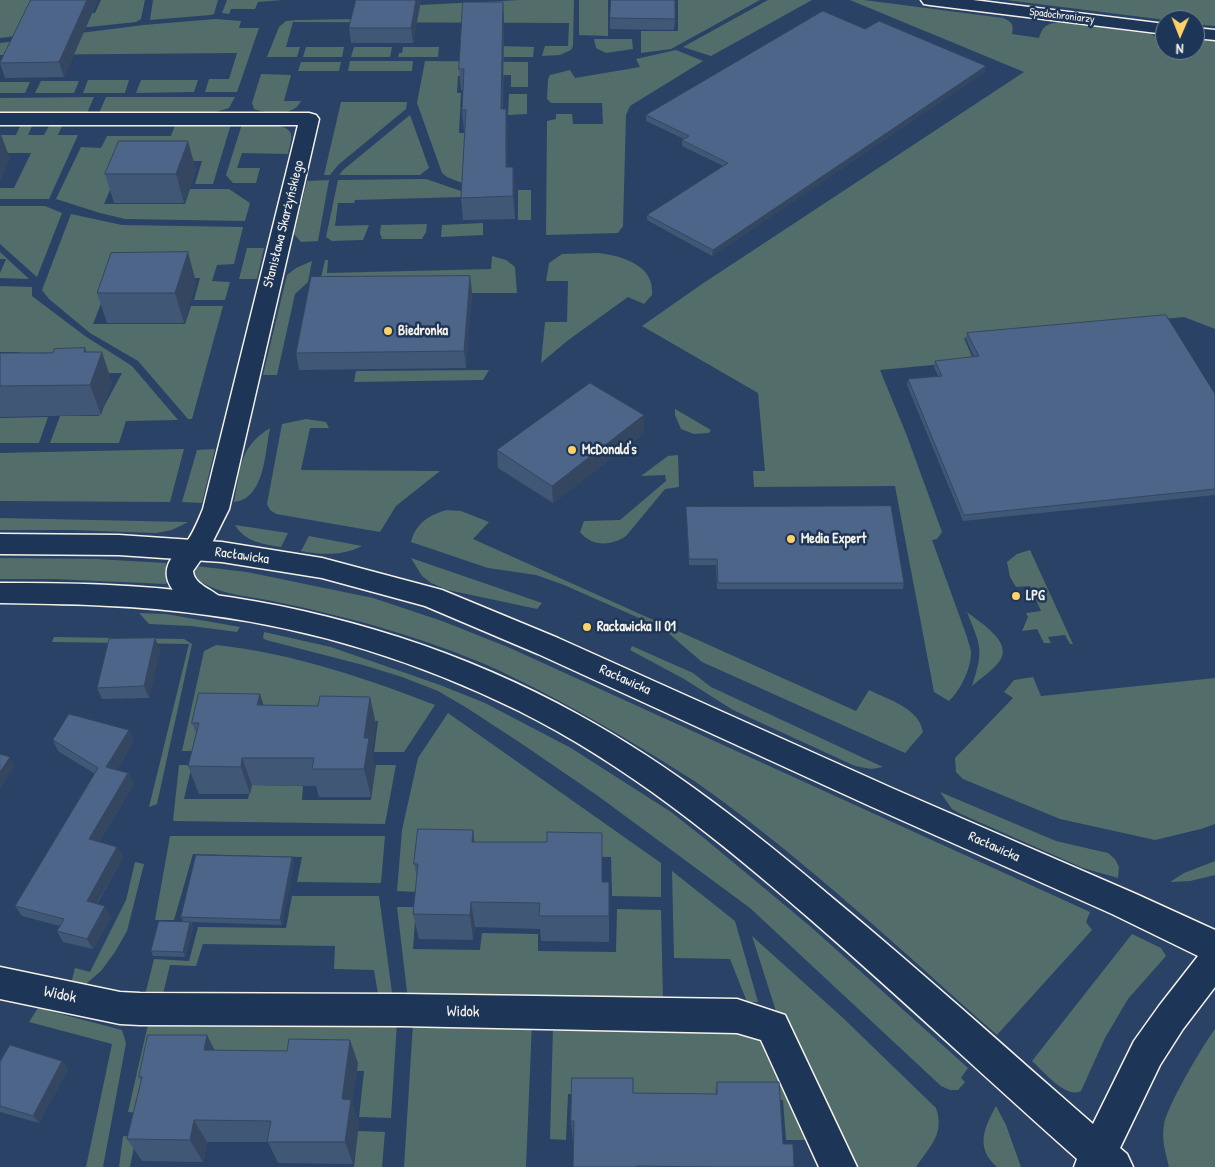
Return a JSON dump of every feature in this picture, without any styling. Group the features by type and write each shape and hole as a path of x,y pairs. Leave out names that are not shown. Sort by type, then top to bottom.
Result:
{"street":[{"name":"Spadochroniarzy","path":"930,0 1155,28"},
{"name":"Stanisława Skarżyńskiego","path":"0,119 309,119 216,509 195,549 182,563 178,573 180,580 195,594 213,605"},
{"name":"Racławicka","path":"0,544 119,545 195,549 322,568 432,598 548,646 883,798 1124,904 1215,947"},
{"path":"0,594 128,596 213,605 287,620 357,637 450,668 531,703 606,745 660,779 756,852 854,936 1102,1163 1132,1082 1146,1054 1162,1029 1215,960"},
{"name":"Widok","path":"0,983 120,1008 140,1009 401,1010 737,1016 773,1027 838,1167"}],"green space":[{"path":"0,0 40,0 46,32 0,38"},
{"path":"101,0 145,0 141,19 136,22 60,30 65,14 95,13"},
{"path":"153,0 218,0 214,14 211,15 150,20"},
{"path":"227,0 282,0 258,2 255,9 231,9 229,14 222,13"},
{"path":"520,0 574,0 573,46 571,50 560,55 542,56 545,46 568,46 569,23 293,22 286,47 300,47 297,57 267,57 279,27 286,21 356,19 359,8"},
{"path":"579,0 608,0 608,36 579,35"},
{"path":"678,0 760,0 671,49 641,53 641,31 678,31"},
{"path":"768,0 812,0 711,56 683,47"},
{"path":"850,0 864,0 1003,18 1012,24 1012,34 1039,38 1046,26 1059,22 1151,34 1155,36 1155,60 1205,60 1205,40 1215,41 1215,329 1184,317 964,338 974,361 880,370 907,436 942,532 937,539 932,540 971,649 971,659 967,673 957,692 949,701 934,692 895,486 754,487 753,471 765,471 758,393 642,326 702,284 1024,72"},
{"path":"1006,0 1215,0 1215,26 1205,25 1205,10 1155,10 1155,19"},
{"path":"215,19 241,21 239,28 259,28 237,92 205,92 209,79 229,79 237,53 0,55 0,43 144,25"},
{"path":"594,39 632,39 633,49 606,53 596,48"},
{"path":"497,46 534,47 533,57 495,57"},
{"path":"306,47 344,47 342,57 303,57"},
{"path":"354,47 392,47 390,57 351,57"},
{"path":"403,47 439,47 438,57 398,57 399,53 402,53"},
{"path":"676,50 703,61 630,106 626,115 623,226 618,233 546,235 547,121 556,119 556,114 572,114 573,124 603,124 602,103 551,103 547,99 550,75 570,70 575,78 640,67 636,59"},
{"path":"350,61 413,61 412,71 348,71"},
{"path":"425,61 528,62 528,87 511,87 511,75 458,76 457,93 461,93 459,133 465,133 462,183 442,173 417,103"},
{"path":"301,62 341,62 339,71 298,71"},
{"path":"261,74 291,75 284,101 301,101 298,106 293,110 280,113 254,109 252,103"},
{"path":"88,80 129,80 125,93 83,93"},
{"path":"141,80 198,80 194,92 136,93"},
{"path":"41,81 79,81 74,93 35,93"},
{"path":"0,82 30,82 25,93 0,93"},
{"path":"509,94 527,94 527,114 508,115"},
{"path":"94,97 87,113 0,113 0,98"},
{"path":"106,97 235,97 229,108 216,112 99,113"},
{"path":"341,102 407,102 406,109 338,165 330,175 324,175"},
{"path":"410,115 429,168 420,175 339,175 343,170"},
{"path":"231,124 213,184 195,184 202,161 122,162 104,204 185,204 190,189 229,189 250,203 245,221 125,219 56,199 81,147 101,148 107,136 171,136 175,125"},
{"path":"242,124 277,125 288,130 291,134 288,154 242,153 237,168 260,168 256,183 233,183 226,175"},
{"path":"20,126 32,126 28,135 44,135 49,126 62,126 58,135 78,135 49,199 0,199 0,188 14,188 31,153 0,153 0,135 16,135"},
{"path":"426,179 461,191 461,197 355,200 354,203 338,203 335,226 369,225 363,240 332,241 326,237 338,180"},
{"path":"329,180 318,241 301,242 294,234 307,181"},
{"path":"518,190 531,190 531,220 518,220"},
{"path":"0,206 45,206 62,213 37,277 0,244"},
{"path":"71,214 122,225 243,227 234,264 217,265 212,281 230,282 225,300 194,300 200,278 111,278 93,324 185,324 191,306 223,306 192,419 188,419 138,361 90,333 49,299 42,290"},
{"path":"483,223 483,235 441,237 442,225"},
{"path":"427,224 426,232 422,239 382,239 380,233 381,225"},
{"path":"247,248 264,248 257,279 239,279"},
{"path":"0,252 29,279 0,278 0,273 6,259 0,259"},
{"path":"599,253 627,260 643,269 652,285 652,295 644,304 628,297 567,341 541,363 545,322 567,322 568,281 546,281 549,263 562,254"},
{"path":"492,256 506,260 515,267 517,293 314,293 320,282 325,260 328,260 327,273 491,269"},
{"path":"312,261 308,282 295,294 277,375 263,375 287,275 296,268"},
{"path":"0,286 32,287 32,296 85,336 132,366 178,420 126,421 119,443 50,443 60,416 99,416 122,373 11,375 19,352 0,352"},
{"path":"489,370 483,380 354,382 356,371"},
{"path":"675,409 711,430 709,433 694,434 681,429 675,415"},
{"path":"48,417 39,443 0,443 0,418"},
{"path":"306,419 326,422 329,428 310,428 301,470 440,471 396,506 380,532 276,514 270,510 267,504 282,424"},
{"path":"270,428 265,461 258,484 252,493 244,499 234,502 240,469 246,452 252,443"},
{"path":"184,449 170,502 0,501 0,453"},
{"path":"215,449 202,503 182,502 197,450"},
{"path":"678,455 679,487 665,489 626,536 614,542 602,543 590,540 580,532 584,521 620,520 666,481 665,475 641,476 668,456"},
{"path":"447,510 461,511 489,522 473,539 856,711 869,690 894,701 916,717 923,732 905,753 702,662 667,632 655,625 564,585 536,575 488,568 411,542 416,530 424,521 435,514"},
{"path":"0,518 188,522 172,530 156,533 0,530"},
{"path":"235,525 288,533 281,547 249,539"},
{"path":"309,536 362,546 347,552 332,554 301,551"},
{"path":"1030,550 1073,644 1070,644 1065,635 1048,637 1051,643 1044,643 1037,629 1022,631 1028,617 1026,613 1041,611 1030,586 1016,587 1010,577 1007,562 1017,554"},
{"path":"0,558 96,559 166,563 169,579 166,584 54,579 0,579"},
{"path":"411,558 542,603 537,609 448,590 431,583 422,576"},
{"path":"196,566 247,572 373,598 442,621 510,648 1090,912 1086,922 1092,930 997,1035 819,878 745,818 701,786 656,757 578,711 498,670 418,639 369,624 300,607 232,594 211,587 192,575 192,569"},
{"path":"967,612 998,638 1003,652 1001,659 995,666 972,686 978,664 979,648"},
{"path":"139,613 166,614 240,627 237,632 191,626 149,624"},
{"path":"264,632 331,647 440,685 485,703 571,748 671,812 811,927 968,1068 961,1078 965,1082 958,1090 950,1090 941,1086 750,908 598,796 467,708 438,691 402,677 266,640 263,638"},
{"path":"54,637 184,639 192,644 157,804 149,807 189,644 52,642"},
{"path":"216,645 300,660 382,685 435,705 404,752 374,752 378,721 319,720 195,751 182,751 204,651"},
{"path":"632,646 693,673 711,687 883,767 871,769 855,766 733,710 684,679 630,650"},
{"path":"1033,677 1041,696 1215,678 1215,824 1155,840 1060,819 963,779 956,772 955,758 1013,698 1004,692 1014,680"},
{"path":"448,713 661,863 661,897 612,896 611,857 545,856 418,892 397,891 402,830 418,758"},
{"path":"179,765 192,765 184,799 248,799 251,785 303,786 302,800 371,800 376,765 396,765 385,824 173,821"},
{"path":"940,792 1056,841 1108,853 1115,859 1119,867 1118,878 1083,868 961,814 952,809"},
{"path":"170,836 385,836 381,883 297,882 302,857 193,854 174,920 155,920"},
{"path":"1215,861 1215,875 1190,881 1170,882 1184,873"},
{"path":"135,862 144,864 127,931 101,971 86,984 71,984 75,968 90,972 126,900"},
{"path":"672,871 735,921 758,1002 747,1002 730,959 674,958"},
{"path":"292,896 379,896 393,1000 379,1000 374,970 334,969 335,946 203,944 196,966 170,965 162,998 144,999 154,959 189,961 198,927 286,928"},
{"path":"397,907 416,907 413,949 480,950 482,933 538,934 538,951 616,952 617,909 661,910 663,1000 408,1000"},
{"path":"1132,934 1161,948 1166,956 1128,999 1105,1038 1081,1091 1069,1091 1055,1083 1032,1061"},
{"path":"752,936 842,1017 936,1108 939,1125 935,1139 916,1167 846,1167 781,1027"},
{"path":"38,1008 122,1030 126,1043 103,1167 86,1167 112,1044 29,1022"},
{"path":"149,1020 397,1022 391,1118 359,1117 364,1071 287,1069 141,1113 128,1112"},
{"path":"532,1022 526,1167 404,1167 413,1023"},
{"path":"553,1026 745,1027 772,1038 813,1140 786,1140 783,1100 568,1094 566,1140 550,1139"},
{"path":"1215,1029 1215,1167 1169,1167 1163,1136 1167,1116 1186,1076"},
{"path":"996,1106 1006,1125 1021,1167 997,1167 986,1153 984,1145 985,1130"},
{"path":"358,1131 385,1132 382,1167 354,1167"},
{"path":"123,1136 136,1137 130,1167 119,1167"}],"building":[{"path":"31,0 87,0 59,62 0,63"},
{"path":"356,0 416,0 411,28 349,28"},
{"path":"611,0 675,0 675,19 610,18"},
{"path":"463,2 503,2 501,109 506,109 506,167 513,167 513,196 461,198 466,110 462,110 464,69 459,69"},
{"path":"823,11 865,29 879,21 986,66 713,250 647,215 728,163 682,140 689,136 646,115"},
{"path":"119,141 188,141 176,174 105,174"},
{"path":"188,252 175,293 97,293 111,253"},
{"name":"Biedronka","path":"470,276 464,351 296,353 311,277"},
{"path":"1166,315 1215,394 1215,489 964,515 908,379 942,376 935,361 979,356 967,333"},
{"path":"85,348 84,352 102,352 90,385 0,386 0,353 53,353 54,349"},
{"name":"McDonald's","path":"590,383 644,415 552,486 497,450"},
{"name":"Media Expert","path":"891,506 904,583 718,583 717,559 689,559 686,507"},
{"path":"155,638 144,686 97,688 109,639"},
{"path":"199,693 260,694 257,705 318,706 320,696 370,697 364,738 369,738 364,769 312,769 314,758 242,758 241,767 188,766 199,723 192,723"},
{"path":"69,714 129,730 106,767 128,773 89,839 117,847 87,901 105,906 87,939 57,931 64,919 15,906 98,768 53,740"},
{"path":"0,754 10,757 0,772"},
{"path":"418,829 473,830 472,842 547,842 547,832 602,833 602,882 609,882 609,916 539,916 540,903 471,902 470,915 413,914 418,864 414,864"},
{"path":"196,855 292,857 280,920 181,917"},
{"path":"159,921 190,922 183,952 151,951"},
{"path":"148,1035 207,1035 204,1050 287,1051 289,1039 350,1040 342,1099 351,1100 345,1142 267,1142 271,1121 194,1120 190,1140 127,1139 142,1077 139,1077"},
{"path":"10,1045 62,1061 33,1116 0,1106 0,1062"},
{"path":"572,1078 633,1078 633,1093 717,1094 717,1082 779,1082 783,1144 793,1144 794,1167 573,1167 574,1121 571,1121"}],"place":[{"name":"Biedronka","path":"388,331"},
{"name":"McDonald's","path":"572,450"},
{"name":"Media Expert","path":"791,539"},
{"name":"LPG","path":"1016,596"},
{"name":"Racławicka II 01","path":"587,627"}]}
